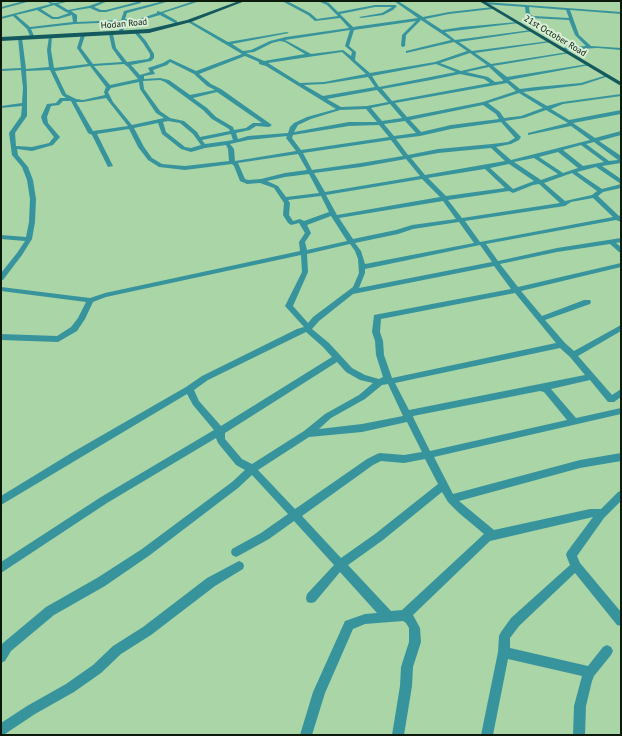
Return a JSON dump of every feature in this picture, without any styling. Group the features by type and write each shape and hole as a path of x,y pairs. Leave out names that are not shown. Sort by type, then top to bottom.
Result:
{"main road":[{"name":"Hodan Road","path":"1,37 121,31 146,28 176,22 235,1"},
{"name":"Hodan Road","path":"1,37 20,38 111,34 157,29 189,22 243,1"},
{"name":"21st October Road","path":"483,2 621,84"}],"street":[{"path":"1,8 29,1"},
{"path":"48,1 66,12 75,15 75,23"},
{"path":"1,18 68,1"},
{"path":"66,12 90,7 106,1"},
{"path":"121,31 125,12 168,1"},
{"path":"29,28 48,25 122,22 144,19 198,1"},
{"path":"284,1 309,14 316,20 371,7 394,6"},
{"path":"322,2 333,1"},
{"path":"90,7 100,11 106,11 138,2 176,22"},
{"path":"322,2 339,15 352,29"},
{"path":"374,26 360,17 383,14 392,9 398,2 405,2"},
{"path":"398,2 490,65 519,91 570,123 621,160"},
{"path":"483,2 526,7 621,13"},
{"path":"526,7 528,15 532,17 571,19"},
{"path":"196,73 244,54 243,52 252,51 267,44 281,40 374,26 449,12 492,8"},
{"path":"39,9 52,18 58,18 71,14"},
{"path":"568,9 577,35 589,47"},
{"path":"14,15 29,28 32,36"},
{"path":"403,46 404,35 421,18"},
{"path":"189,22 260,63 268,65 340,109"},
{"path":"440,32 462,28 517,23"},
{"path":"352,29 346,43 347,46 354,52 354,61"},
{"path":"227,44 280,34 317,30"},
{"path":"408,52 454,41 531,31"},
{"path":"1,70 52,69 91,65 127,64 149,60 152,58 152,54 136,32"},
{"path":"111,34 114,48 141,80"},
{"path":"83,35 79,48 105,84 109,87"},
{"path":"50,37 49,50 52,69 64,95 75,100"},
{"path":"1,278 29,239 32,222 33,198 30,180 25,167 15,155 12,132 24,116 24,69 20,38"},
{"path":"281,40 286,41 299,50 310,55"},
{"path":"297,84 324,83 436,63 470,52 549,42"},
{"path":"561,49 589,47 621,49"},
{"path":"260,63 343,51 368,74 378,88 420,134"},
{"path":"322,98 431,79 459,71 490,65 568,53"},
{"path":"204,146 195,133 182,122 168,119 155,108 142,89 142,75 153,73 150,70 165,64 169,60 173,60 196,73 209,85 219,90 268,125 276,135"},
{"path":"436,63 463,73 486,78 494,84"},
{"path":"1,501 76,454 189,389 205,378 308,328 348,292 356,288 362,267 358,251 350,242 300,152 289,138 293,127 296,124 309,118 340,109 392,103 505,82 506,78 588,65"},
{"path":"160,121 164,133 183,148 191,150 204,146 349,124 380,123 405,119 484,103 519,91 582,84 607,76"},
{"path":"236,141 234,132 231,128 214,118 205,109 163,79 141,80 109,87 106,92 107,96 118,112 131,127 141,147 150,159 161,166 171,168 197,168 420,134 451,127 522,117 562,103 621,95"},
{"path":"189,97 219,90"},
{"path":"14,147 32,149 51,144 57,137 51,128 47,126 45,120 44,113 49,104 57,104 62,99 83,101 107,96"},
{"path":"75,100 73,102 76,105 76,109 87,127 94,134 110,166"},
{"path":"232,162 237,165 242,180 247,182 261,181 285,175 438,151 492,146 509,143 518,137 502,120 498,113 484,103"},
{"path":"1,107 24,104"},
{"path":"367,107 398,147 408,156 422,177 444,198 540,319 621,410"},
{"path":"530,134 570,123 621,112"},
{"path":"94,134 168,119"},
{"path":"198,139 248,129 254,124 268,125"},
{"path":"284,199 324,194 486,167 559,150 621,133"},
{"path":"227,143 231,149 232,162"},
{"path":"581,143 608,163"},
{"path":"492,146 510,162 540,182 564,204"},
{"path":"559,150 582,168"},
{"path":"535,156 562,174"},
{"path":"302,224 334,215 510,189 513,191 532,182 540,182 596,164 621,160"},
{"path":"596,164 621,182"},
{"path":"486,167 510,189"},
{"path":"572,171 601,191"},
{"path":"261,181 276,187 287,203 286,215 291,223 300,221 308,233 302,242 305,272 289,306 302,319 308,328 353,373 363,378 380,382 390,381 562,345"},
{"path":"1,289 90,300 190,276 341,245 398,232 412,227 461,221 564,204 577,198 594,196 601,191 621,186"},
{"path":"594,196 620,219"},
{"path":"362,267 620,219"},
{"path":"1,237 29,239"},
{"path":"348,292 496,264 557,250 621,240"},
{"path":"611,241 621,251"},
{"path":"3,651 50,611 101,582 189,521 235,485 252,469 307,434 328,416 362,397 380,382 388,378 380,355 379,341 376,332 377,317 517,290 621,265"},
{"path":"1,266 10,267"},
{"path":"1,337 58,339 74,329 81,319 90,300"},
{"path":"540,319 587,302"},
{"path":"573,355 621,328"},
{"path":"1,568 104,500 220,431 337,358"},
{"path":"307,434 362,428 409,416 591,377"},
{"path":"390,381 409,416 442,485 451,499 493,535"},
{"path":"540,388 546,389 574,422"},
{"path":"189,389 196,402 220,431 221,440 239,462 252,469 387,615 391,617"},
{"path":"611,400 621,392"},
{"path":"236,552 265,536 370,462 380,458 404,459 428,455 621,410"},
{"path":"451,499 576,466 621,457"},
{"path":"311,598 340,564 379,537 442,485"},
{"path":"621,495 601,515 572,555 576,566 621,619"},
{"path":"306,735 319,692 349,625 365,619 405,615 486,538 493,535 590,513 601,515"},
{"path":"1,730 31,710 70,688 97,669 117,650 146,631 211,582 238,566"},
{"path":"487,735 504,652 505,636 508,630 576,566"},
{"path":"398,735 406,686 407,667 415,642 414,628 410,619 405,615"},
{"path":"579,735 580,706 586,680 590,672 607,651"},
{"path":"504,652 590,672"}]}
